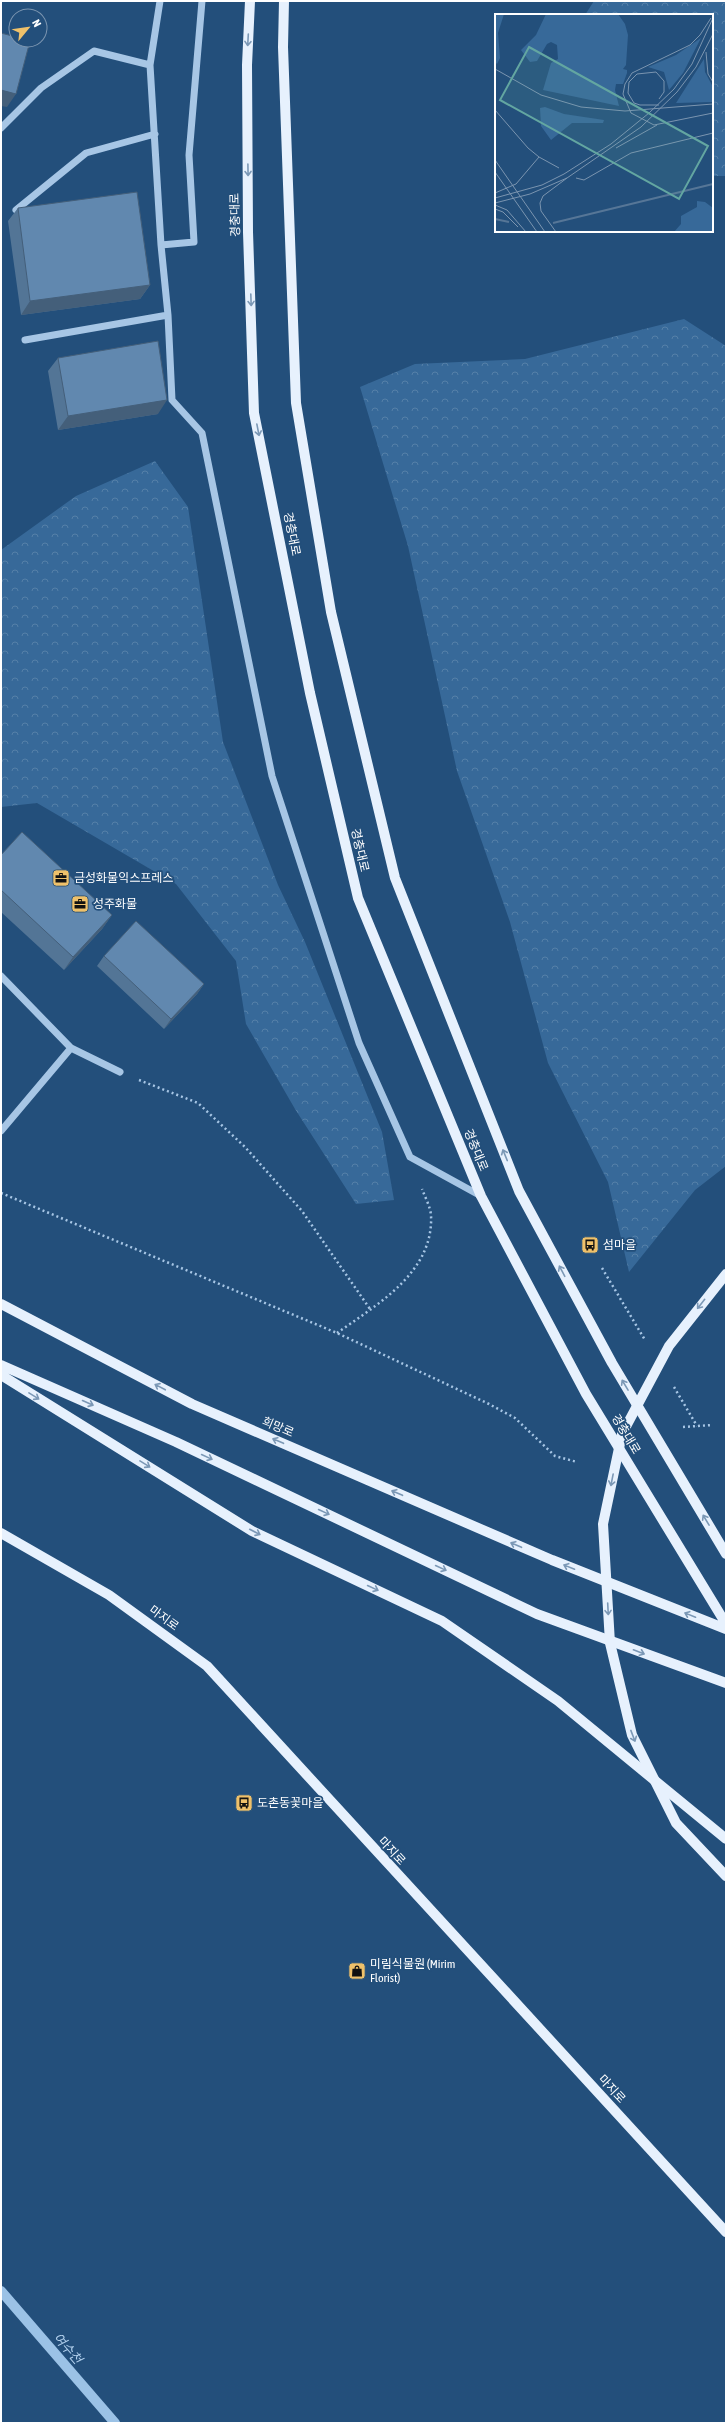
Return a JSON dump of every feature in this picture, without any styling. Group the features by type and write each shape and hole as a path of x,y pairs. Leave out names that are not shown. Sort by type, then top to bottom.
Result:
{"main road":[{"name":"경충대로","path":"250,1 247,65 248,232 256,420 310,693 358,898 481,1196 586,1394 726,1627"},
{"name":"경충대로","path":"284,1 283,55 296,403 331,612 395,878 519,1191 612,1363 726,1554"},
{"path":"726,1274 669,1346 622,1434 603,1524 610,1643 632,1735 676,1823 726,1876"},
{"name":"희망로","path":"1,1304 192,1404 552,1560 726,1627"},
{"path":"1,1365 176,1442 537,1614 726,1683"},
{"path":"1,1375 252,1531 442,1621 558,1701 726,1839"},
{"name":"마지로","path":"1,1532 109,1595 207,1666 726,2232"}],"lane":[{"path":"160,1 150,65 161,245 168,315 172,400 202,433 272,776 359,1043 410,1157 481,1196"},
{"path":"161,245 194,242 189,155 202,1"},
{"path":"1,128 41,88 94,52 150,65"},
{"path":"16,210 86,153 155,134"},
{"path":"25,340 168,315"},
{"path":"1,976 71,1048 120,1072"},
{"path":"1,1131 71,1048"}],"path":[{"path":"120,1072 198,1103 245,1147 302,1211 370,1310"},
{"path":"337,1334 400,1286 420,1262 429,1243 431,1213 410,1157"},
{"path":"1,1193 337,1334 489,1404 515,1418 555,1456 578,1462"},
{"path":"683,1427 712,1425"}],"green space":[{"path":"594,1 726,1 726,176 713,176 713,14 586,14"},
{"path":"684,319 726,346 726,1166 695,1190 629,1272 608,1182 548,1063 510,922 457,771 408,546 360,387 415,364 525,359"},
{"path":"155,461 188,507 223,742 278,885 305,942 382,1132 394,1200 356,1204 295,1109 246,1024 236,961 176,884 37,803 1,807 1,550 76,496"}],"building":[{"path":"1,33 8,35 8,48 28,48 16,94 1,90"},
{"path":"137,192 150,285 30,301 18,208"},
{"path":"158,341 167,400 68,416 58,358"},
{"path":"22,832 112,915 73,957 1,890 1,855"},
{"path":"136,921 204,984 171,1019 104,956"}],"waterway":[{"name":"여수천","path":"1,2291 115,2423"}],"place":[{"name":"금성화물익스프레스","path":"61,878"},
{"name":"성주화물","path":"80,904"},
{"name":"섬마을","path":"590,1245"},
{"name":"도촌동꽃마을","path":"244,1803"},
{"name":"미림식물원 (Mirim Florist)","path":"357,1971"}]}
